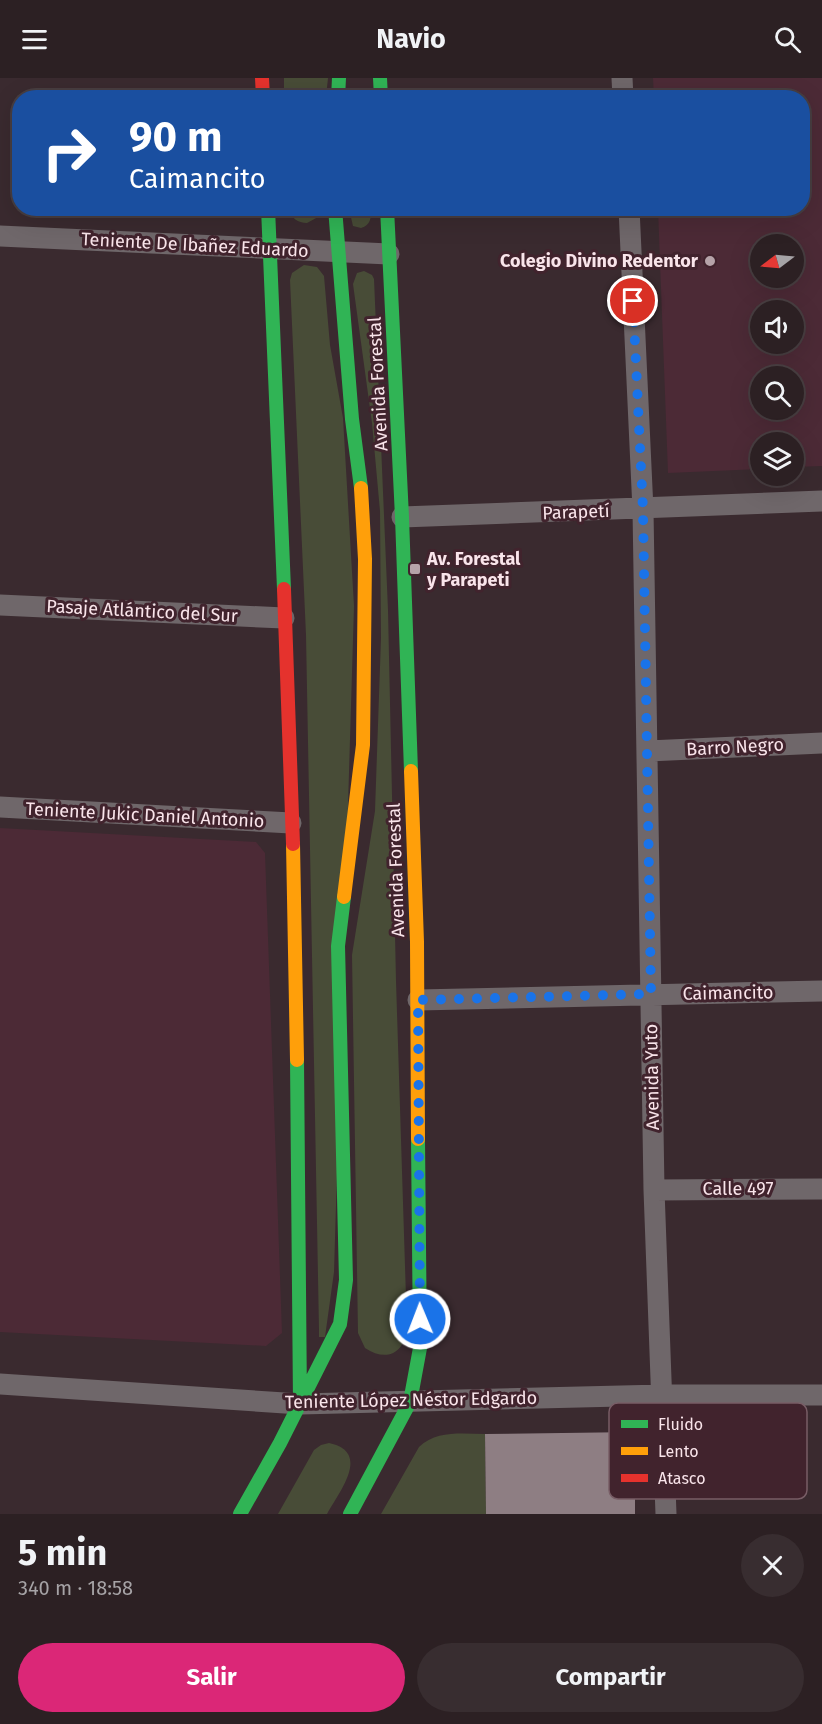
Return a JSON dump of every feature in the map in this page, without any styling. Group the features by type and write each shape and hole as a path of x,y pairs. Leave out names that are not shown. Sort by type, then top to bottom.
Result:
{"main road":[{"name":"Avenida Forestal","path":"268,216 291,823 297,1060 300,1404"},
{"name":"Avenida Forestal","path":"240,1514 300,1404 340,1324 346,1280 338,946 363,745 365,559 360,471 343,329 336,216"},
{"name":"Avenida Forestal","path":"350,1514 410,1402 420,1348 418,1000 402,517 387,216"}],"street":[{"name":"Avenida Yuto","path":"628,216 643,510 654,1190 662,1403"},
{"name":"Teniente De Ibañez Eduardo","path":"0,236 389,254"},
{"name":"Parapetí","path":"402,517 643,510 822,501"},
{"name":"Pasaje Atlántico del Sur","path":"0,605 284,618"},
{"name":"Barro Negro","path":"648,751 822,743"},
{"name":"Teniente Jukic Daniel Antonio","path":"0,807 291,823"},
{"name":"Caimancito","path":"418,1000 822,991"},
{"name":"Calle 497","path":"654,1190 822,1189"},
{"name":"Teniente López Néstor Edgardo","path":"0,1384 300,1404 662,1395 822,1395"},
{"name":"Avenida Yuto","path":"665,1499 666,1514"}],"shaded area":[{"name":"Colegio Divino Redentor","path":"653,78 822,78 822,466 804,467 804,432 750,432 750,469 668,473 658,216 810,216 810,90 654,90"},
{"path":"0,828 256,842 265,853 282,1333 266,1346 0,1332"}],"green space":[{"path":"284,78 328,78 327,90 284,90"},
{"path":"292,216 318,216 307,223"},
{"path":"351,216 370,216 369,223 364,227 353,226"},
{"path":"304,265 317,267 324,276 330,345 343,418 354,606 334,1272 325,1337 319,1337 306,635 290,280 292,273"},
{"path":"364,271 372,275 374,279 388,610 396,981 407,1329 398,1350 387,1355 365,1348 358,1333 352,955 375,811 381,638 380,511 372,423 353,284 357,273"},
{"path":"485,1434 486,1514 381,1514 419,1447 442,1435"},
{"path":"329,1443 342,1448 349,1455 350,1464 349,1474 327,1514 278,1514 314,1450"}],"building":[{"path":"609,1432 609,1499 635,1499 635,1514 486,1514 485,1434"}],"traffic: fast":[{"path":"338,90 339,78"},
{"path":"380,78 381,90"},
{"path":"268,216 284,589"},
{"path":"336,216 352,419 361,488"},
{"path":"387,216 402,517 411,771"},
{"path":"240,1514 280,1443 340,1324 346,1280 338,946 344,897"},
{"path":"297,1060 300,1403"},
{"path":"350,1514 410,1402 420,1348 418,1139"}],"traffic: slow":[{"path":"344,897 363,745 365,559 361,488"},
{"path":"411,771 417,942 418,1139"},
{"path":"293,844 297,1060"}],"traffic: jam":[{"path":"262,78 263,90"},
{"path":"284,589 293,844"}],"place":[{"name":"Colegio Divino Redentor","path":"710,261"},
{"name":"Av. Forestal y Parapeti","path":"415,569"}],"route":[{"path":"420,1319 418,1000 651,994 643,510 633,301"}]}
